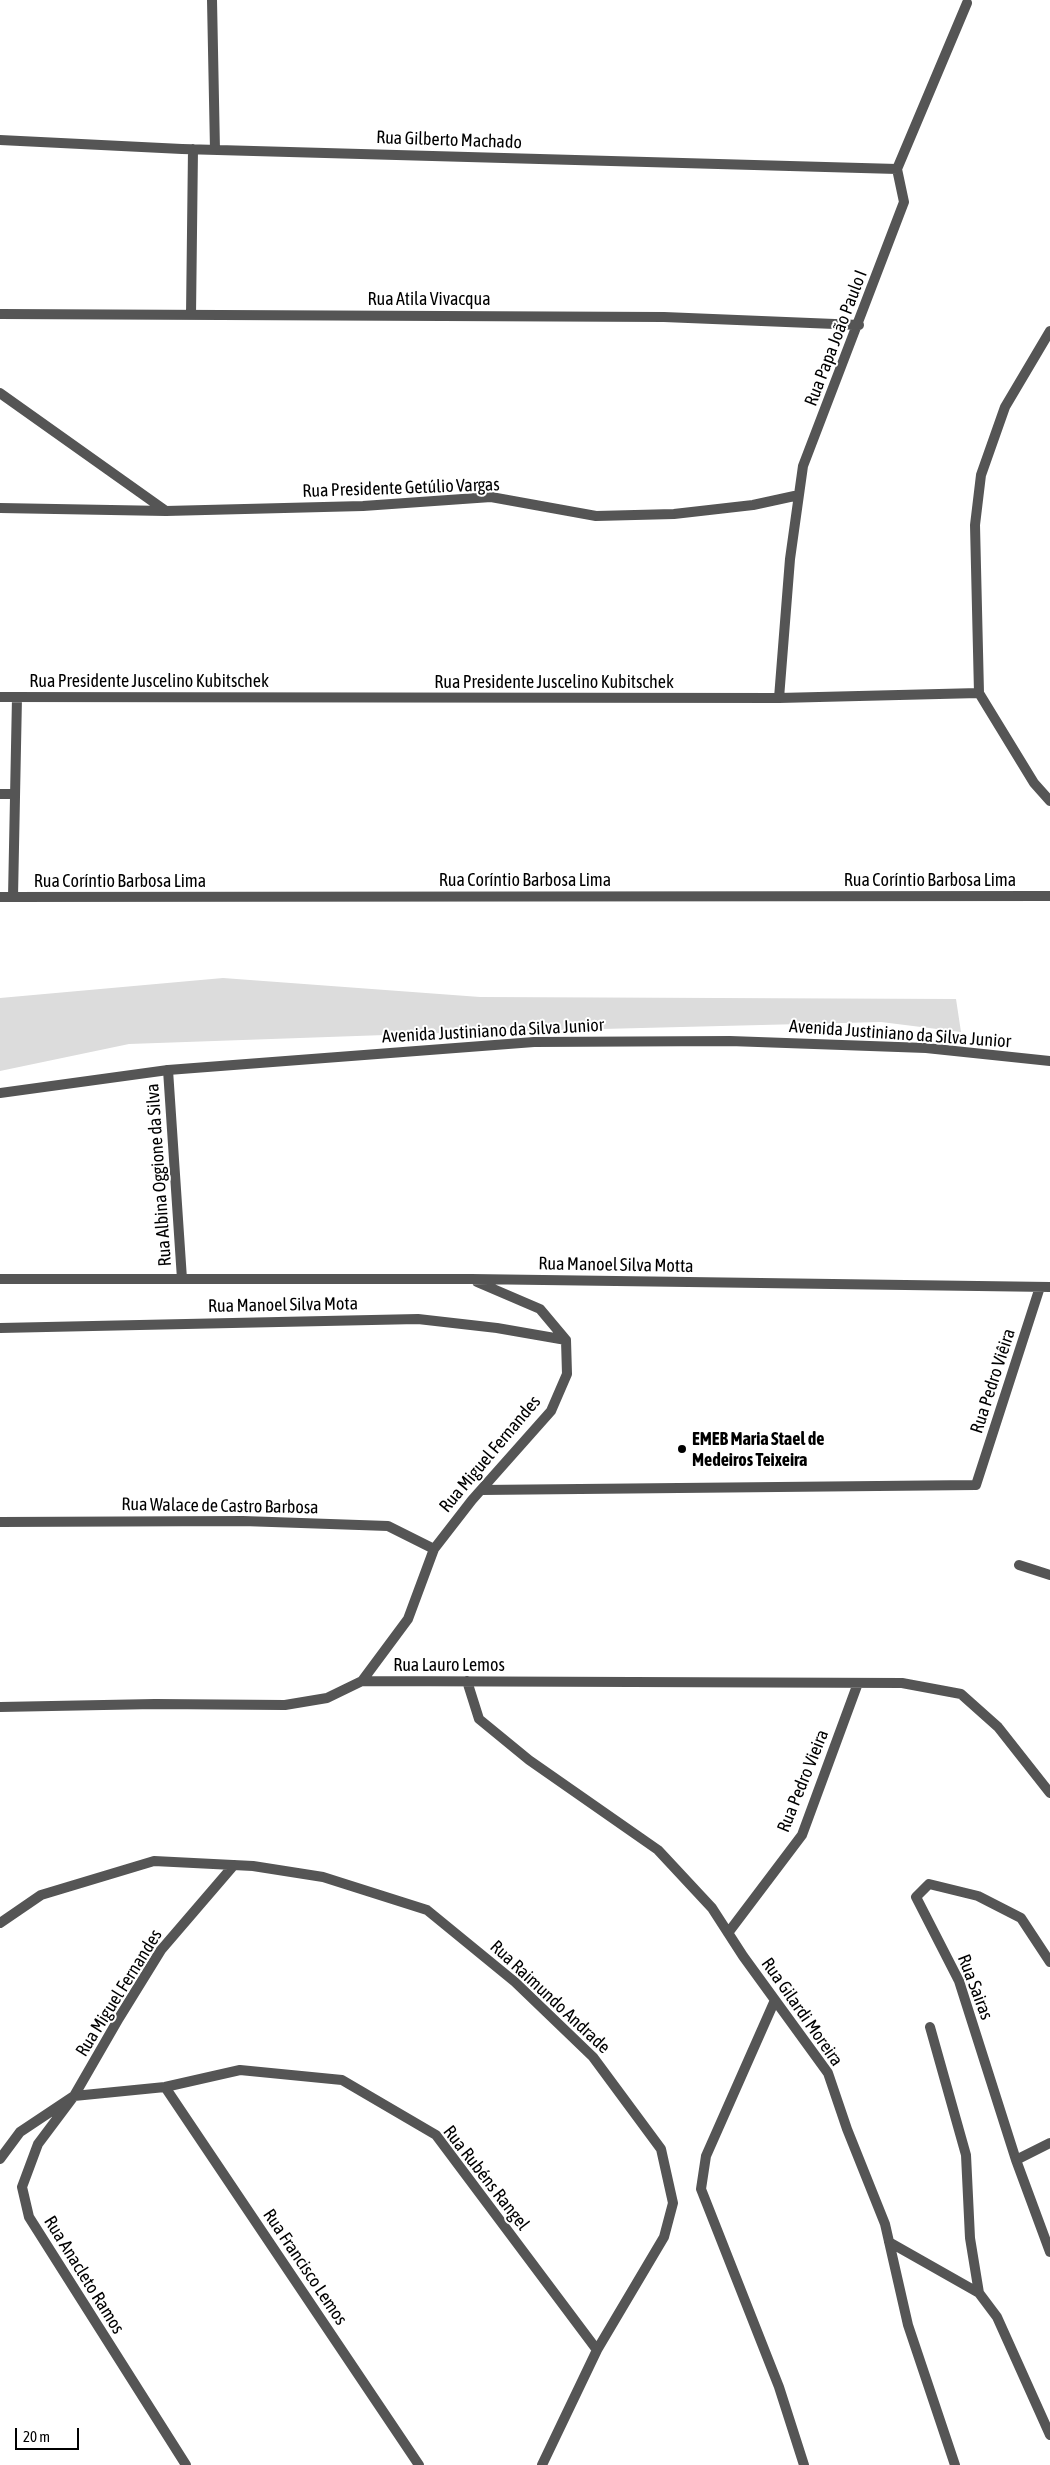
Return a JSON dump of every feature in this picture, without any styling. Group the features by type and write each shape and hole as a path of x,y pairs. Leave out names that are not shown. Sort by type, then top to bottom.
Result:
{"street":[{"path":"212,0 215,150"},
{"path":"897,169 967,3"},
{"name":"Rua Gilberto Machado","path":"0,140 215,150 897,169"},
{"path":"191,315 193,149"},
{"name":"Rua Papa João Paulo I","path":"779,698 790,559 804,466 904,202 897,169"},
{"name":"Rua Atila Vivacqua","path":"0,314 664,317 859,325"},
{"path":"1050,331 1005,407 981,475 975,525 978,693 1034,783 1050,801"},
{"path":"0,393 166,510"},
{"name":"Rua Presidente Getúlio Vargas","path":"0,508 166,510 363,506 491,497 596,516 654,515 753,505 799,495"},
{"name":"Rua Presidente Juscelino Kubitschek","path":"0,697 779,698 978,693"},
{"path":"13,897 17,697"},
{"path":"0,794 15,794"},
{"name":"Rua Coríntio Barbosa Lima","path":"0,897 1050,896"},
{"name":"Avenida Justiniano da Silva Junior","path":"0,1093 168,1070 534,1042 730,1041 926,1048 1050,1061"},
{"name":"Rua Albina Oggione da Silva","path":"168,1070 182,1279"},
{"path":"471,1279 540,1308 566,1340"},
{"name":"Rua Manoel Silva Motta","path":"0,1280 471,1279 1045,1287"},
{"name":"Rua Pedro Viêira","path":"480,1490 976,1485 1045,1287"},
{"name":"Rua Manoel Silva Mota","path":"0,1328 418,1319 498,1328 566,1340"},
{"name":"Rua Miguel Fernandes","path":"362,1681 408,1620 434,1549 480,1490 551,1411 567,1374 566,1340"},
{"name":"Rua Walace de Castro Barbosa","path":"0,1522 243,1521 388,1526 434,1549"},
{"path":"1020,1566 1050,1575"},
{"name":"Rua Lauro Lemos","path":"3,1708 155,1704 284,1705 327,1698 362,1681 902,1683 960,1694 998,1727 1050,1792"},
{"name":"Rua Gilardi Moreira","path":"467,1682 479,1719 529,1760 658,1850 712,1908 828,2073 847,2129 885,2224 908,2324 955,2465"},
{"name":"Rua Pedro Vieira","path":"728,1932 802,1835 858,1683"},
{"name":"Rua Raimundo Andrade","path":"0,1923 40,1895 154,1861 234,1865 323,1876 427,1910 515,1982 593,2057 661,2149 673,2203 664,2237 597,2350"},
{"name":"Rua Miguel Fernandes","path":"74,2096 119,2018 162,1950 234,1865"},
{"name":"Rua Sairas","path":"1049,2250 1016,2160 959,1981 916,1897 929,1884 978,1896 1021,1918 1050,1962"},
{"path":"775,2000 706,2156 701,2189 779,2387 804,2465"},
{"path":"930,2027 966,2155 970,2238 979,2293"},
{"name":"Rua Rubéns Rangel","path":"74,2096 165,2087 240,2070 342,2080 436,2135 597,2350"},
{"name":"Rua Francisco Lemos","path":"165,2087 419,2465"},
{"path":"0,2159 20,2132 74,2096"},
{"name":"Rua Anacleto Ramos","path":"74,2096 38,2144 34,2153 22,2187 29,2217 186,2465"},
{"path":"1016,2160 1050,2143"},
{"path":"889,2242 979,2293 997,2318 1050,2435"},
{"path":"542,2465 597,2350"}],"shaded area":[{"path":"223,978 480,997 956,999 961,1032 881,1022 442,1033 129,1044 0,1071 0,998"}],"place":[{"name":"EMEB Maria Stael de Medeiros Teixeira","path":"682,1449"}]}
